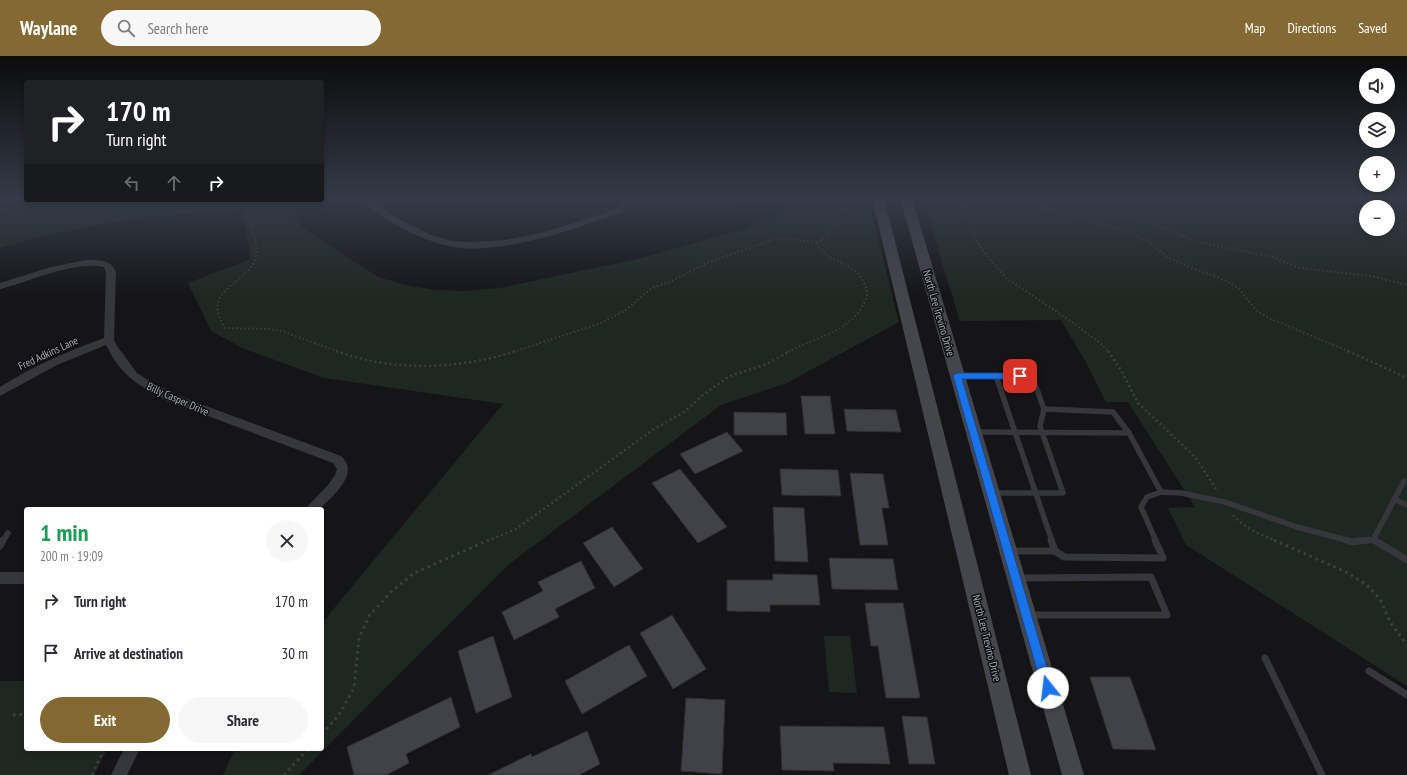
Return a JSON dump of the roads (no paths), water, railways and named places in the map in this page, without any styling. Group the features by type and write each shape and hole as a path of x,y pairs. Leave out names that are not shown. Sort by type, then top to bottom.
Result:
{"main road":[{"name":"North Lee Trevino Drive","path":"886,232 1020,775"},
{"name":"North Lee Trevino Drive","path":"916,232 1073,775"}],"street":[{"path":"416,232 437,240 464,245 491,244 552,232"},
{"path":"0,286 83,264 100,262 107,265 110,267 111,273 109,340"},
{"name":"Fred Adkins Lane","path":"0,392 44,366 83,349 109,340"},
{"name":"Billy Casper Drive","path":"109,340 123,364 133,376 150,387 172,398 208,412 336,459 341,464 341,475 333,487 313,507"},
{"path":"0,578 24,578"},
{"path":"119,775 131,751"}],"lane":[{"path":"957,376 1032,376 1044,409 1040,426 1063,493 991,493"},
{"path":"996,376 1055,551"},
{"path":"1044,409 1113,412 1130,433 1161,492"},
{"path":"974,432 1130,433"},
{"path":"1373,540 1404,481"},
{"path":"1008,550 1055,551 1064,557 1163,558 1141,507 1147,497 1161,492 1181,493 1225,502 1297,527 1352,542 1373,540 1407,560"},
{"path":"1394,499 1407,505"},
{"path":"0,546 8,533"},
{"path":"1015,578 1151,577 1167,615 1026,615"},
{"path":"1264,658 1322,775"},
{"path":"1369,672 1407,695"}]}
